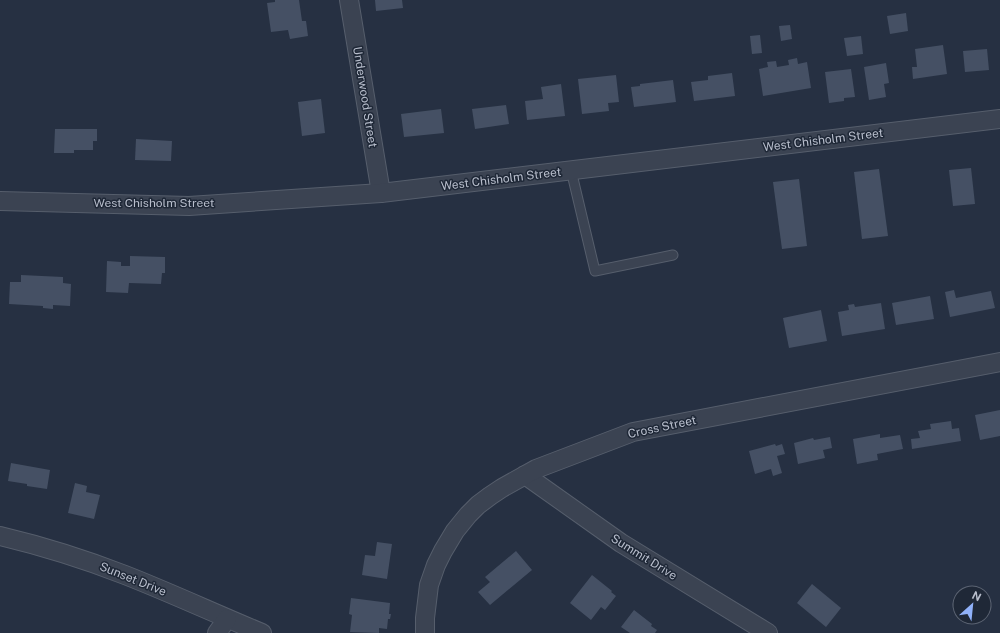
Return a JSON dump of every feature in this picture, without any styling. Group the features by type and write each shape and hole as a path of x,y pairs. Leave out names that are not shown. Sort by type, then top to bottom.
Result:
{"street":[{"name":"Underwood Street","path":"349,0 381,193"},
{"name":"West Chisholm Street","path":"0,201 189,206 381,193 1000,119"},
{"name":"Cross Street","path":"425,633 425,618 429,585 439,558 455,531 468,514 484,500 536,469 633,432 1000,362"},
{"name":"Summit Drive","path":"525,475 621,543 768,633"},
{"name":"Sunset Drive","path":"0,536 30,543 124,575 222,626 262,633"}],"lane":[{"path":"571,170 595,271 673,255"}],"building":[{"path":"275,0 299,0 302,21 306,21 308,36 290,39 288,30 271,32 267,3 275,2"},
{"path":"375,0 402,0 403,8 376,11"},
{"path":"906,13 908,31 890,34 887,16"},
{"path":"790,25 792,39 781,41 779,26"},
{"path":"760,35 762,53 752,54 750,36"},
{"path":"861,36 863,54 847,56 844,38"},
{"path":"943,45 947,74 913,79 912,67 917,67 915,49"},
{"path":"987,49 989,70 965,72 963,51"},
{"path":"797,58 798,64 807,62 811,88 763,96 759,69 768,67 767,62 776,61 777,67 789,65 788,60"},
{"path":"886,63 889,83 884,84 886,97 869,100 864,67"},
{"path":"851,69 855,97 844,98 844,101 829,103 825,72"},
{"path":"732,73 735,96 694,101 691,82 708,80 708,76"},
{"path":"616,75 619,102 608,103 609,111 582,114 578,79"},
{"path":"673,80 676,102 634,107 631,87 640,86 640,84"},
{"path":"561,84 565,116 527,120 525,101 543,99 541,87"},
{"path":"321,99 325,133 302,136 298,102"},
{"path":"506,105 509,124 475,129 472,109"},
{"path":"441,109 444,133 404,137 401,114"},
{"path":"55,129 97,129 97,141 93,141 93,150 74,150 74,153 54,153"},
{"path":"136,139 172,141 171,161 135,160"},
{"path":"971,168 975,204 953,206 949,170"},
{"path":"879,169 888,236 862,239 854,172"},
{"path":"799,179 807,246 782,249 773,182"},
{"path":"130,256 165,257 165,273 162,273 161,284 129,283 128,293 106,292 107,261 121,262 121,266 130,266"},
{"path":"21,275 63,277 63,283 71,284 70,306 53,305 53,309 43,308 43,306 9,304 10,282 21,282"},
{"path":"954,290 956,298 991,291 995,308 950,317 945,292"},
{"path":"930,296 934,319 896,325 892,303"},
{"path":"881,303 885,329 842,336 838,312 849,310 848,305 854,304 855,307"},
{"path":"821,310 827,341 789,348 783,318"},
{"path":"1000,410 1000,436 980,440 975,415"},
{"path":"951,421 952,429 959,428 961,441 912,449 911,439 920,438 918,431 931,429 930,424"},
{"path":"880,434 880,438 900,435 903,449 877,454 878,460 857,464 853,439"},
{"path":"830,437 832,448 823,450 825,458 798,464 794,443 813,438 814,440"},
{"path":"775,444 776,446 782,444 785,454 777,456 782,473 773,476 771,469 755,474 749,451"},
{"path":"11,463 50,470 47,489 8,481"},
{"path":"75,483 87,486 86,492 100,495 94,519 68,513"},
{"path":"377,542 392,544 387,579 362,575 365,555 375,556"},
{"path":"516,551 532,570 490,605 478,592 490,582 485,577"},
{"path":"592,575 616,596 605,610 601,607 591,620 570,603"},
{"path":"812,584 841,608 826,627 797,603"},
{"path":"351,598 390,603 389,614 391,614 390,619 388,619 387,629 379,628 379,633 350,632 352,615 349,614"},
{"path":"634,610 652,624 651,626 657,630 655,633 630,633 621,627"}]}
